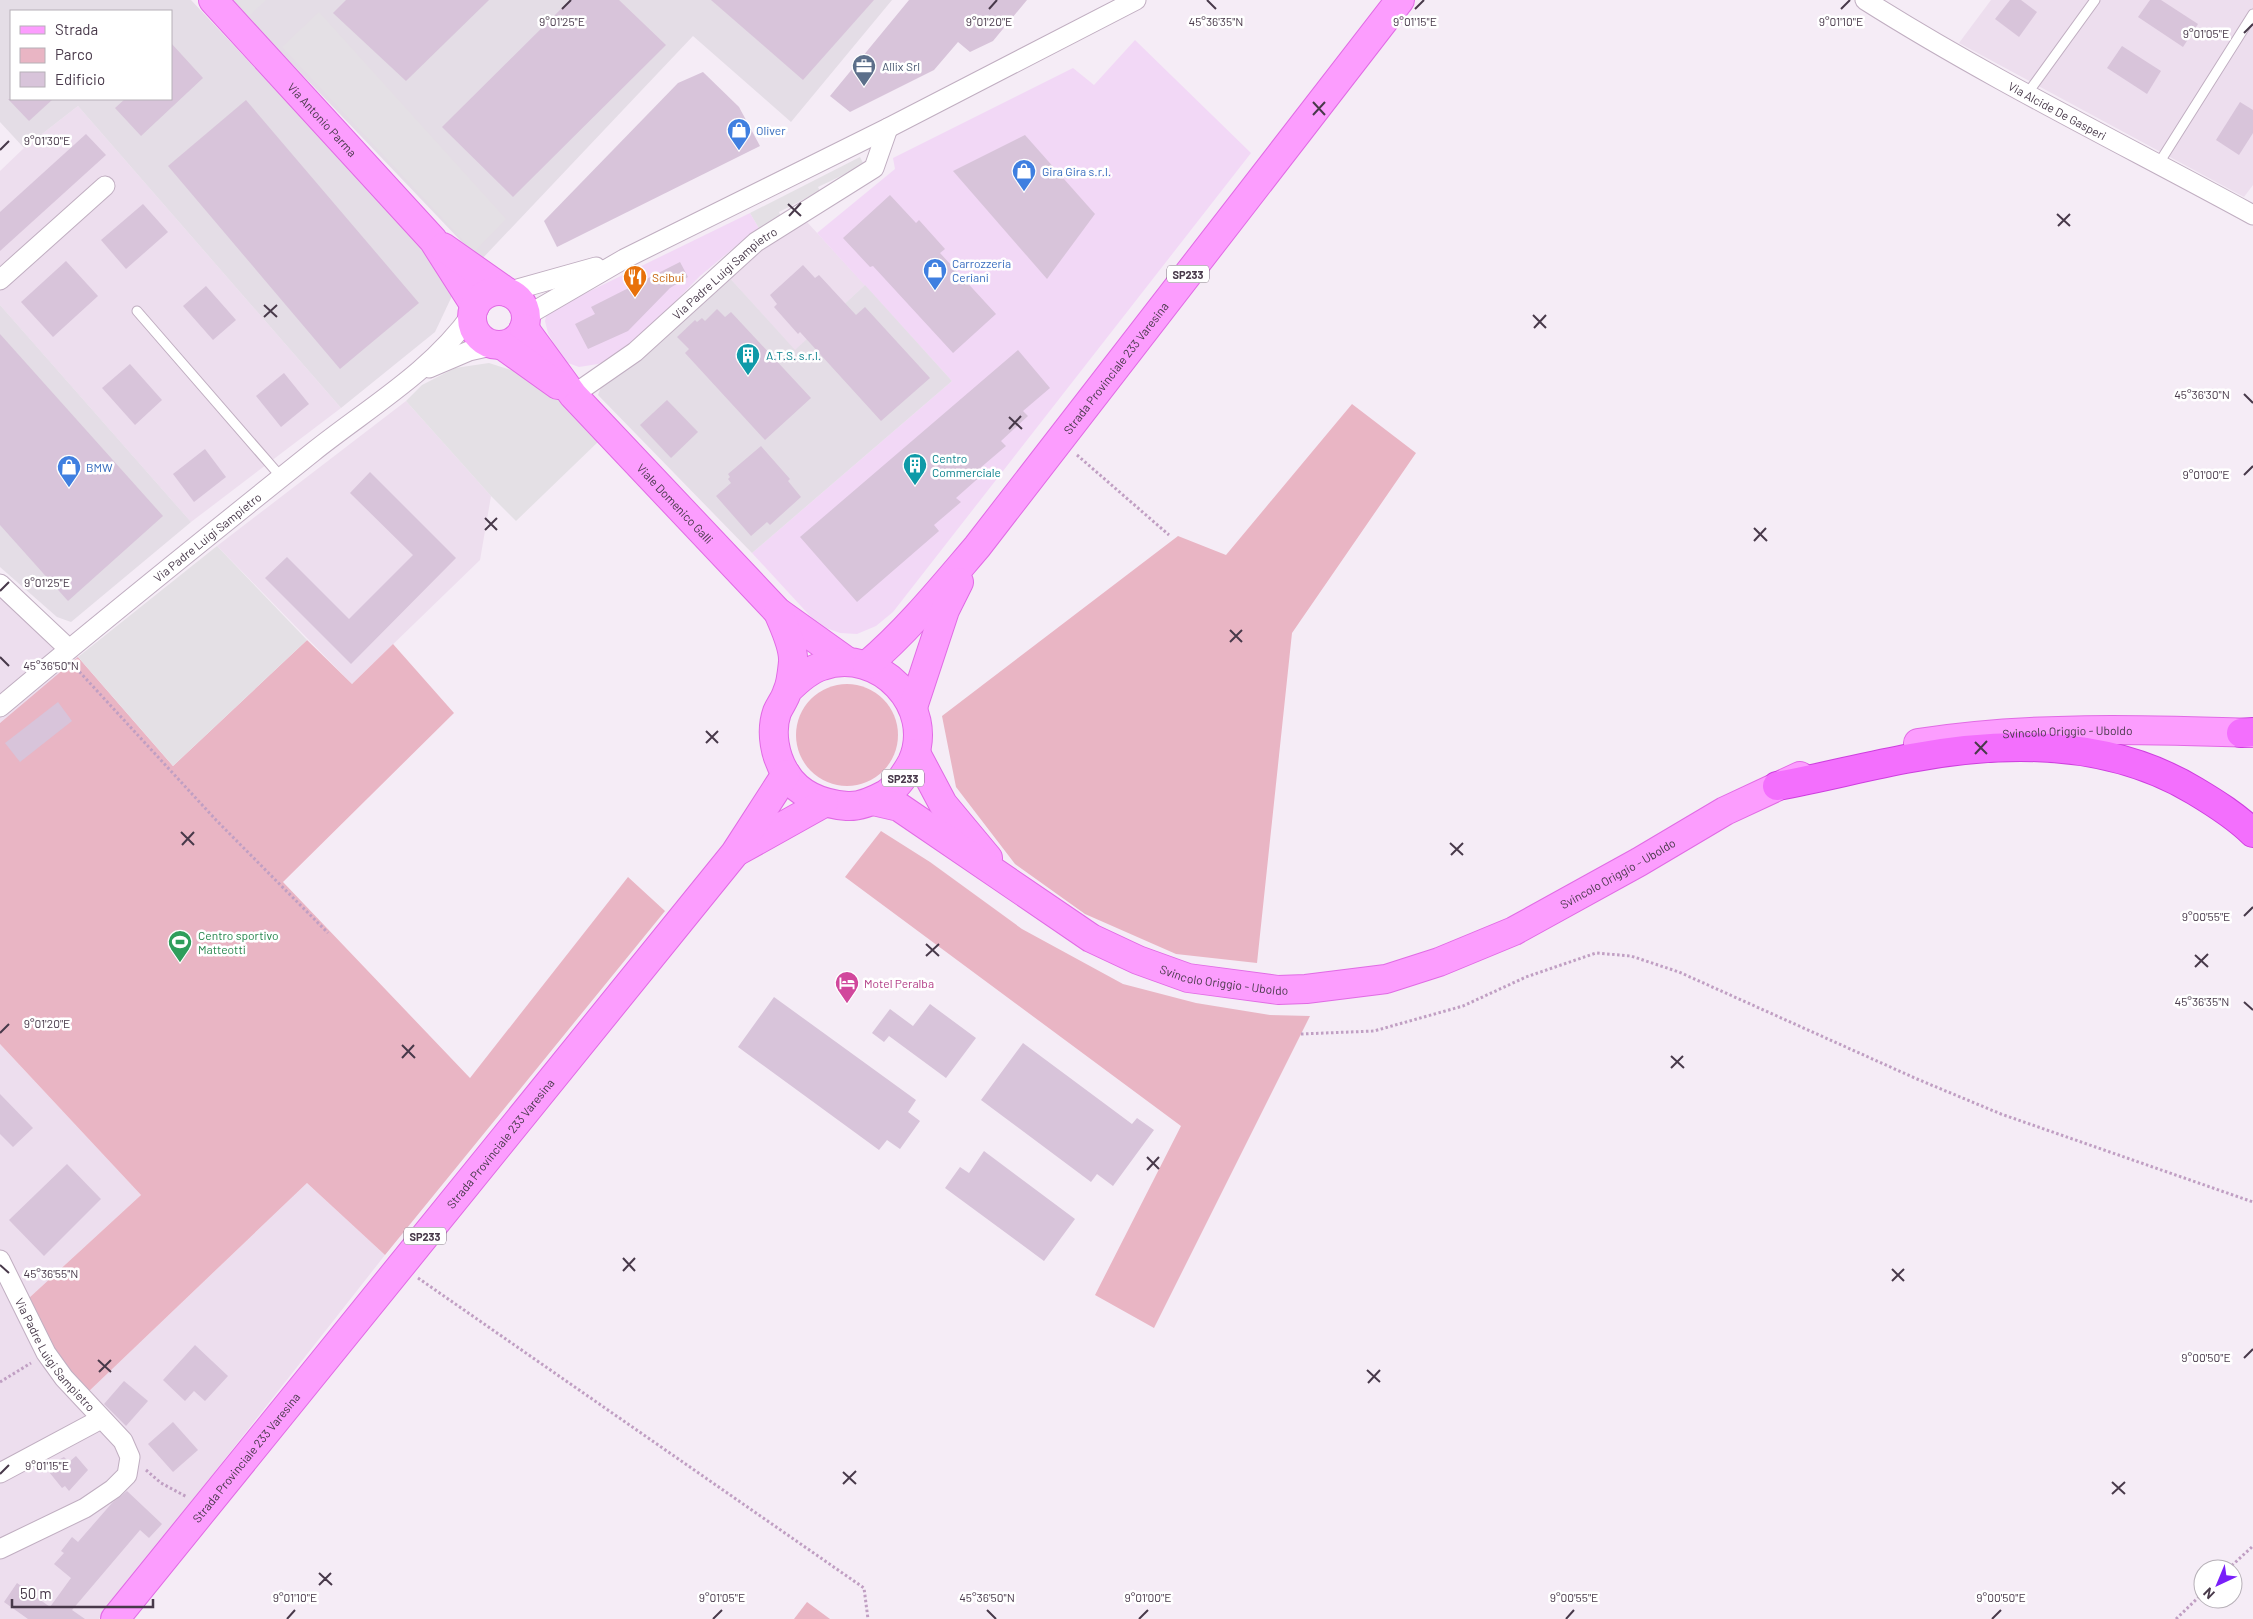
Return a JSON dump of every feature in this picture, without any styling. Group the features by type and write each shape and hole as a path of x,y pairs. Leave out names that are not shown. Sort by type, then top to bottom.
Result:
{"highway":[{"path":"1777,786 1912,758 1952,752 2048,747 2099,753 2158,772 2218,805 2253,833"}],"main road":[{"name":"Via Antonio Parma","path":"213,0 433,240 474,310"},
{"name":"Strada Provinciale 233 Varesina","path":"857,664 908,626 977,547 1400,0"},
{"name":"Via Antonio Parma","path":"433,240 507,292"},
{"path":"492,292 507,292 520,301 525,322 516,340 499,345 488,343 475,331 474,310 485,295 492,292"},
{"name":"Viale Domenico Galli","path":"525,322 573,395 778,612 857,664"},
{"name":"Viale Domenico Galli","path":"499,345 573,395"},
{"name":"Strada Provinciale 233 Varesina","path":"913,707 945,610 977,547"},
{"name":"Viale Domenico Galli","path":"778,612 789,642 793,660 788,690"},
{"name":"SP233","path":"857,664 880,670 900,686 913,707 918,729 916,753 906,775 894,789 873,801 849,806 824,803 802,792 786,774 776,751 774,738 777,713 788,690 799,679 822,666 857,664"},
{"name":"Svincolo Origgio - Uboldo","path":"873,801 898,807 1091,938 1138,960 1188,978 1278,990 1359,984 1386,979 1439,962 1514,931 1639,862 1725,811 1777,786 1858,756 1900,746 1965,736 2100,730 2249,732"},
{"name":"Svincolo Origgio - Uboldo","path":"916,753 943,804 1005,879"},
{"name":"Strada Provinciale 233 Varesina","path":"115,1619 735,853 786,774"},
{"name":"Strada Provinciale 233 Varesina","path":"735,853 824,803"}],"street":[{"name":"Via Alcide De Gasperi","path":"1865,0 1910,28 2027,94 2253,215"},
{"path":"525,322 624,259 888,128 1128,4"},
{"name":"Via Padre Luigi Sampietro","path":"573,395 635,352 756,242 874,168 888,128"},
{"path":"0,280 105,186"},
{"path":"507,292 624,259"},
{"name":"Via Padre Luigi Sampietro","path":"0,707 69,649 282,478 419,372 458,334 474,310"},
{"name":"Via Padre Luigi Sampietro","path":"419,372 469,351 499,345"},
{"path":"0,584 69,649"},
{"name":"Via Padre Luigi Sampietro","path":"0,1260 46,1353 64,1378 123,1441 130,1457"},
{"name":"Via Padre Luigi Sampietro","path":"0,1473 101,1419"},
{"path":"0,1549 85,1508 112,1490 127,1475 130,1457"}],"lane":[{"path":"2027,94 2095,0"},
{"path":"2159,163 2253,14"},
{"path":"137,311 282,478"}],"path":[{"path":"1060,440 1169,535"},
{"path":"69,649 72,663 216,820 328,933"},
{"path":"1301,1034 1374,1031 1462,1006 1526,977 1596,953 1631,956 1679,972 1917,1079 2001,1114 2253,1202"},
{"path":"400,1266 864,1588 868,1619"},
{"path":"0,1382 46,1353"},
{"path":"130,1457 162,1483 206,1507"},
{"path":"2239,1559 2253,1546"},
{"path":"2176,1619 2193,1603"}],"shaded area":[{"path":"0,0 191,0 447,272 452,296 435,332 341,408 78,106 24,148 0,122"},
{"path":"231,0 892,0 791,122 693,36 480,261"},
{"path":"235,0 266,0 249,16"},
{"path":"1991,0 2253,0 2253,185 2244,197 1959,43"},
{"path":"319,12 506,219 474,252 282,47"},
{"path":"1135,40 1251,153 893,612 876,626 857,634 840,633 826,628 811,617 752,553 952,381 817,233 895,169 893,158 1073,68 1094,85"},
{"path":"78,106 341,408 191,522 0,305 0,171 24,148"},
{"path":"860,157 864,165 818,187 820,191 779,212 781,217 760,230 750,213"},
{"path":"750,213 760,230 742,241 700,276 634,344 617,357 598,364 579,367 568,363 559,353 548,333 545,321 547,312"},
{"path":"807,222 865,285 795,351 728,276 753,255"},
{"path":"728,276 795,350 865,285 952,381 752,553 598,395 604,379 642,359"},
{"path":"0,305 191,522 71,622 57,617 0,567"},
{"path":"489,363 530,376 570,406 600,440 516,521 491,496 406,401 422,385 455,368"},
{"path":"406,401 491,496 480,560 352,684 217,546"},
{"path":"217,546 307,640 173,766 78,657"},
{"path":"0,587 78,657 0,723"},
{"path":"0,1044 141,1195 29,1298 86,1394 307,1183 385,1255 99,1619 0,1619"}],"green space":[{"path":"1352,404 1416,453 1292,633 1257,963 1176,954 1085,914 1015,864 956,787 942,716 1178,536 1226,555"},
{"path":"307,640 352,684 393,644 454,713 283,882 470,1078 628,877 665,911 385,1255 307,1183 86,1394 47,1339 29,1298 141,1195 0,1044 0,723 78,657 173,766"},
{"path":"847,684 867,688 883,699 894,715 898,735 894,755 883,771 867,782 847,786 827,782 811,771 800,755 796,735 800,715 811,699 827,688"},
{"path":"881,831 930,862 1022,929 1123,984 1196,1003 1270,1015 1310,1016 1154,1328 1095,1295 1181,1126 845,877"},
{"path":"807,1602 830,1619 794,1619"}],"building":[{"path":"346,0 489,0 406,81 333,13"},
{"path":"570,0 619,0 666,45 513,197 442,127"},
{"path":"711,0 874,0 803,80"},
{"path":"909,0 1027,0 993,41 970,52 958,42 934,70 850,112 830,96"},
{"path":"2010,0 2021,0 2037,12 2019,37 1995,19"},
{"path":"2150,0 2161,0 2198,24 2183,47 2138,17"},
{"path":"172,44 203,78 141,136 115,108 124,100 172,100"},
{"path":"2122,46 2161,71 2147,94 2107,68"},
{"path":"703,72 739,107 760,146 557,247 544,221 678,83"},
{"path":"8,99 52,100 29,121"},
{"path":"246,100 419,303 340,369 168,166"},
{"path":"2240,102 2253,110 2253,133 2239,155 2216,140"},
{"path":"86,134 106,155 0,251 0,212"},
{"name":"Gira Gira s.r.l.","path":"1025,135 1095,214 1047,279 953,171"},
{"name":"Carrozzeria Ceriani","path":"890,195 916,223 919,220 945,249 940,253 996,314 953,353 873,266 870,267 843,238"},
{"path":"143,204 168,232 126,269 101,240"},
{"path":"66,261 98,296 53,337 21,302"},
{"name":"Scibui","path":"680,262 688,277 670,288 628,331 588,349 575,324 595,314 591,307"},
{"name":"A.T.S. s.r.l.","path":"803,265 815,278 819,275 856,315 865,307 930,378 881,421 800,332 798,334 774,307 777,304 770,295"},
{"path":"206,286 236,320 213,340 183,306"},
{"name":"A.T.S. s.r.l.","path":"717,309 725,317 731,312 811,398 765,440 685,353 689,349 677,337 695,320 697,322 702,318 705,321"},
{"name":"BMW","path":"0,334 163,516 68,601 0,525"},
{"name":"Centro Commerciale","path":"1018,350 1050,388 1023,411 1028,416 1001,441 1006,446 979,469 983,474 956,498 961,502 934,525 939,531 857,602 800,537"},
{"path":"130,364 162,400 135,425 102,388"},
{"path":"284,373 309,404 281,427 256,396"},
{"path":"667,400 698,432 671,458 640,425"},
{"path":"761,446 790,479 788,481 801,497 770,525 767,522 751,536 716,496 731,483 728,479 730,477 728,474"},
{"path":"205,449 226,477 194,502 173,474"},
{"path":"370,472 456,558 351,664 265,578 287,557 349,619 413,555 350,493"},
{"path":"58,702 72,721 20,762 5,743"},
{"path":"774,997 916,1100 908,1112 920,1121 900,1149 887,1140 879,1150 738,1047"},
{"path":"930,1004 976,1038 946,1078 889,1036 884,1042 872,1033 890,1009 913,1026"},
{"path":"1023,1043 1132,1124 1137,1118 1154,1130 1113,1186 1097,1174 1091,1182 981,1100"},
{"path":"0,1094 33,1128 13,1147 0,1134"},
{"path":"984,1151 1075,1219 1044,1261 945,1188 960,1167 969,1173"},
{"path":"67,1164 101,1199 44,1256 9,1220"},
{"path":"195,1345 228,1376 205,1401 194,1391 185,1401 163,1380"},
{"path":"124,1381 148,1401 126,1426 104,1404"},
{"path":"173,1422 198,1450 173,1472 148,1444"},
{"path":"76,1456 88,1470 69,1491 65,1486 62,1488 45,1467 64,1457 69,1462"},
{"path":"127,1491 162,1524 149,1538 140,1530 72,1610 85,1619 28,1619 4,1602 17,1583 50,1607 71,1578 54,1564 64,1553 61,1551 72,1537 78,1542 112,1503"}],"place":[{"name":"Allix Srl","path":"864,87"},
{"name":"Oliver","path":"739,151"},
{"name":"Gira Gira s.r.l.","path":"1024,192"},
{"name":"Carrozzeria Ceriani","path":"935,291"},
{"name":"Scibui","path":"635,298"},
{"name":"A.T.S. s.r.l.","path":"748,376"},
{"name":"Centro Commerciale","path":"915,486"},
{"name":"BMW","path":"69,488"},
{"name":"Centro sportivo Matteotti","path":"180,963"},
{"name":"Motel Peralba","path":"847,1004"}]}
